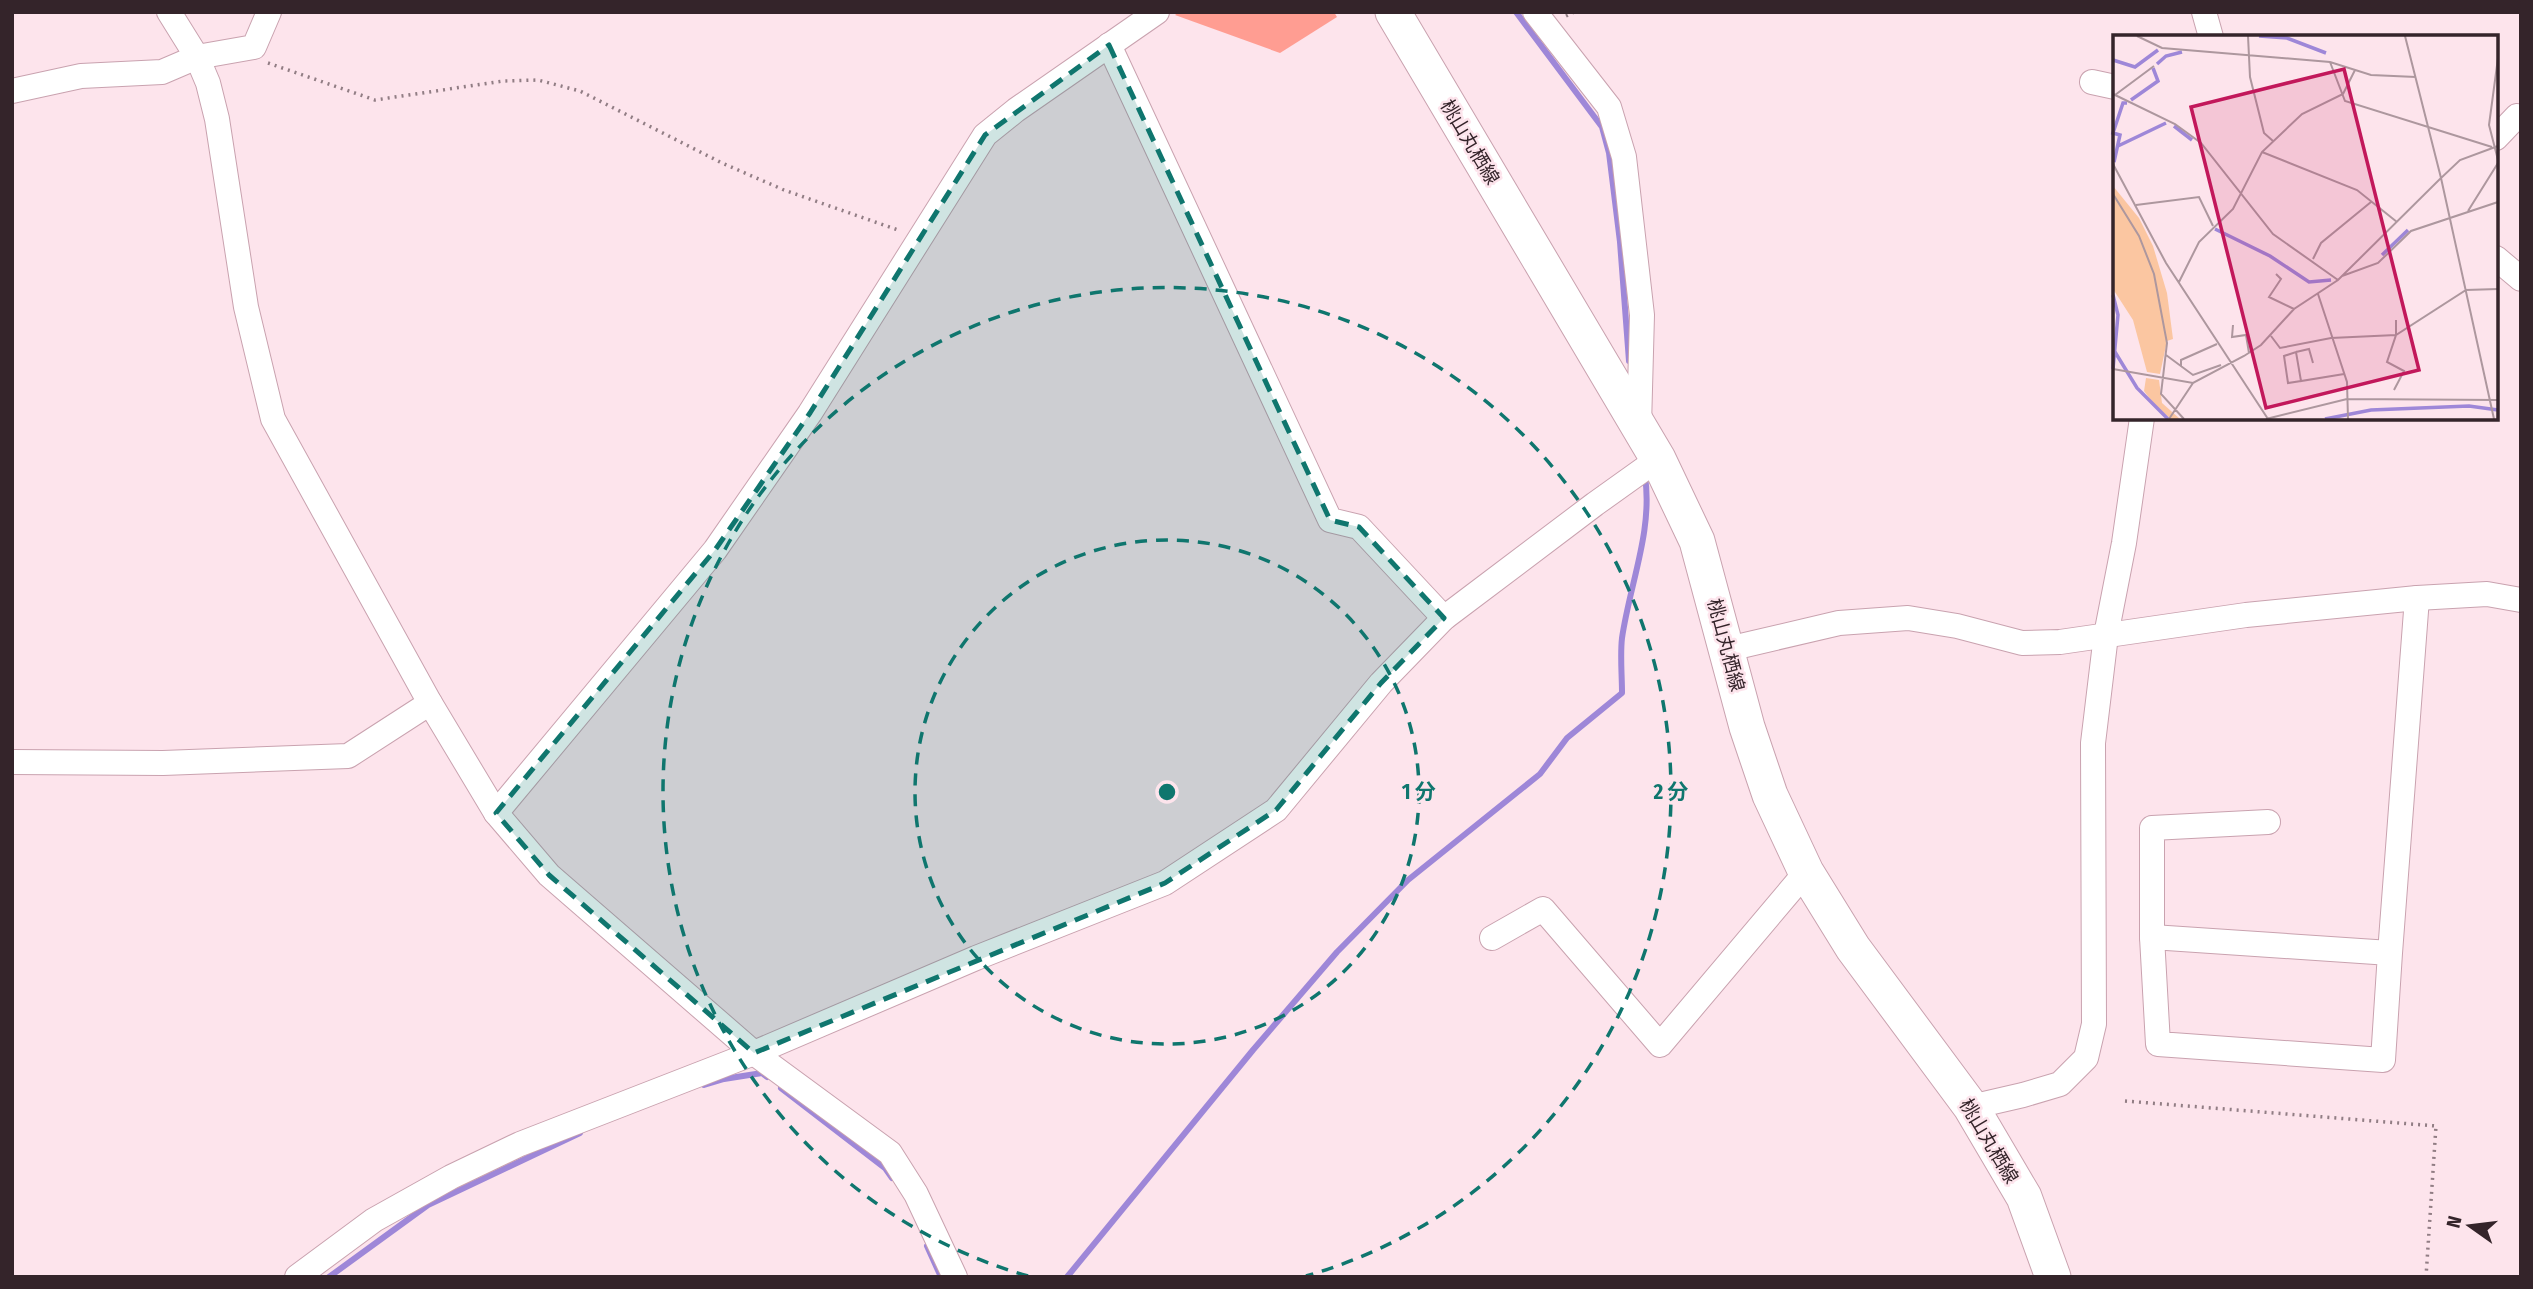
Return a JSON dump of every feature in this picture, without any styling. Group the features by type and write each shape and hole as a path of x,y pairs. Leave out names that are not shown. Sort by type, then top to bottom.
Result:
{"main road":[{"name":"桃山丸栖線","path":"1393,12 1658,459 1697,541 1747,727 1770,795 1806,872 1853,948 1970,1107 2024,1197 2053,1277"}],"street":[{"path":"169,12 197,57 208,83 217,119 246,307 273,419 430,703 496,813 549,874 754,1053 890,1153 916,1194 955,1277"},
{"path":"12,91 81,76 162,72 197,57 254,47 269,12"},
{"path":"496,813 715,550 810,413 985,135 1016,110 1157,12"},
{"path":"1535,12 1609,107 1624,157 1642,315 1639,426"},
{"path":"2204,12 2210,35"},
{"path":"1110,45 1330,520 1359,527 1444,618"},
{"path":"2498,136 2517,116 2521,119"},
{"path":"2498,260 2521,279"},
{"path":"1970,1107 2060,1084 2086,1058 2094,1024 2093,743 2106,635 2124,542 2142,420"},
{"path":"297,1277 374,1220 451,1177 520,1144 754,1053 976,958 1165,883 1276,810 1381,683 1444,618 1595,503 1658,459"},
{"path":"1728,649 1839,623 1908,618 1957,626 2022,643 2060,642 2246,615 2417,598 2487,594 2521,600"},
{"path":"2268,822 2152,828 2152,937 2158,1044 2383,1060 2417,598"},
{"path":"12,762 163,763 348,756 430,703"},
{"path":"1492,938 1543,909 1660,1045 1806,872"},
{"path":"2152,937 2390,953"}],"path":[{"path":"254,47 262,61 375,100 503,81 538,80 580,91 722,163 784,190 920,238"},
{"path":"2125,1101 2436,1126 2426,1277"}],"highlighted area":[{"path":"1109,45 1330,520 1359,527 1444,618 1381,683 1276,810 1165,883 754,1053 549,875 496,813 715,550 810,413 985,135"}],"building":[{"path":"1179,12 1334,12 1337,17 1280,53 1175,15"}],"waterway":[{"path":"1516,12 1602,127 1609,153 1620,242 1629,361"},
{"path":"1067,1277 1337,952 1408,880 1540,774 1567,738 1622,693 1622,638 1646,517 1645,476"},
{"path":"704,1085 762,1073 767,1077"},
{"path":"781,1088 885,1168 892,1178"},
{"path":"329,1277 428,1205 580,1133"},
{"path":"927,1246 941,1277"}]}
